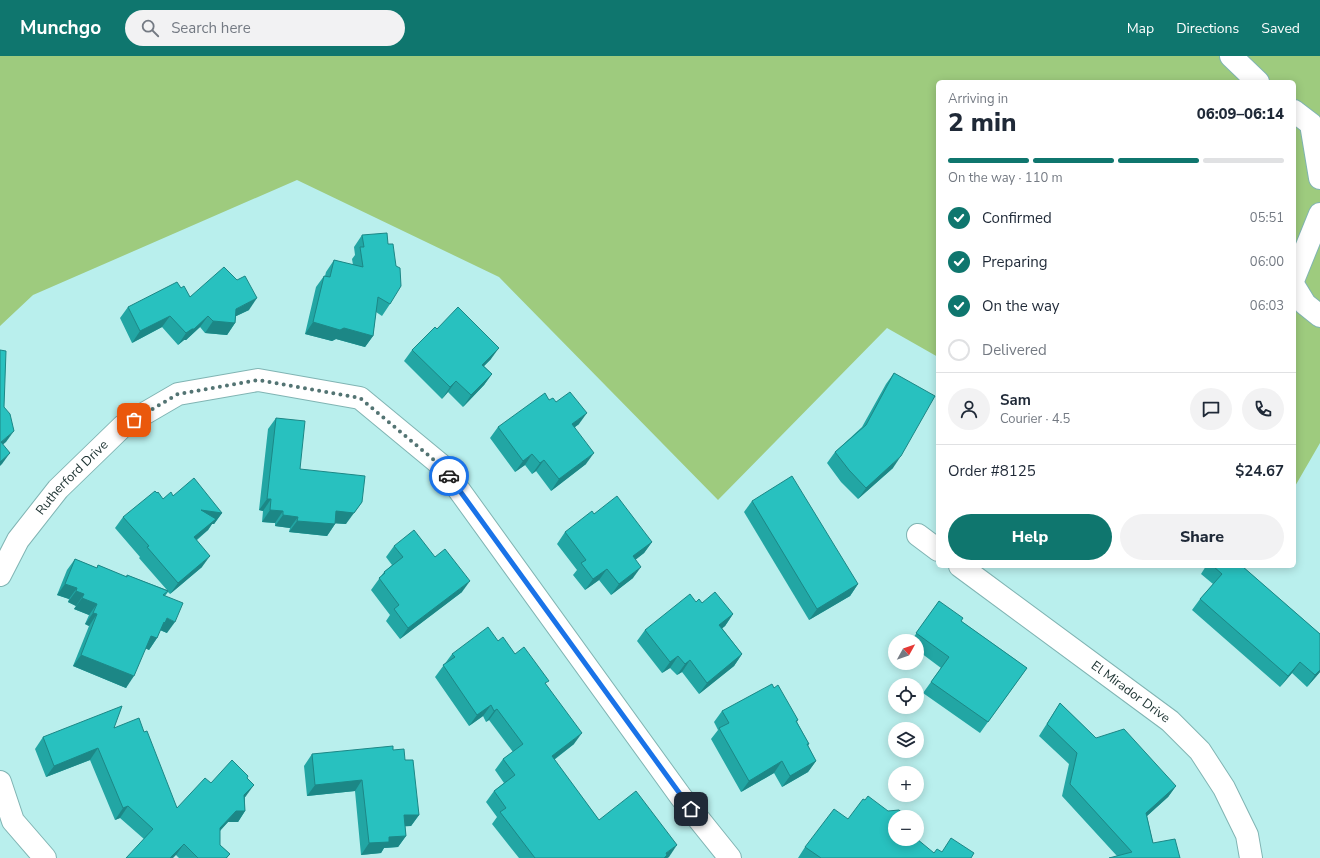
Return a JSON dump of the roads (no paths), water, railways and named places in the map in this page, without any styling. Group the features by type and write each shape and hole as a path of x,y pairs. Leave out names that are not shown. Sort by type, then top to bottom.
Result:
{"street":[{"path":"1231,56 1256,80"},
{"path":"1296,113 1311,124 1320,178"},
{"path":"1296,273 1320,214"},
{"path":"1296,289 1305,304 1320,316"},
{"name":"Rutherford Drive","path":"0,575 18,540 58,489 123,426 178,394 258,380 360,398 440,465 681,797 730,858"},
{"path":"918,535 936,548"},
{"name":"El Mirador Drive","path":"963,568 1170,721 1200,751 1224,788 1247,835 1251,858"},
{"path":"0,782 13,821 45,858"}]}
